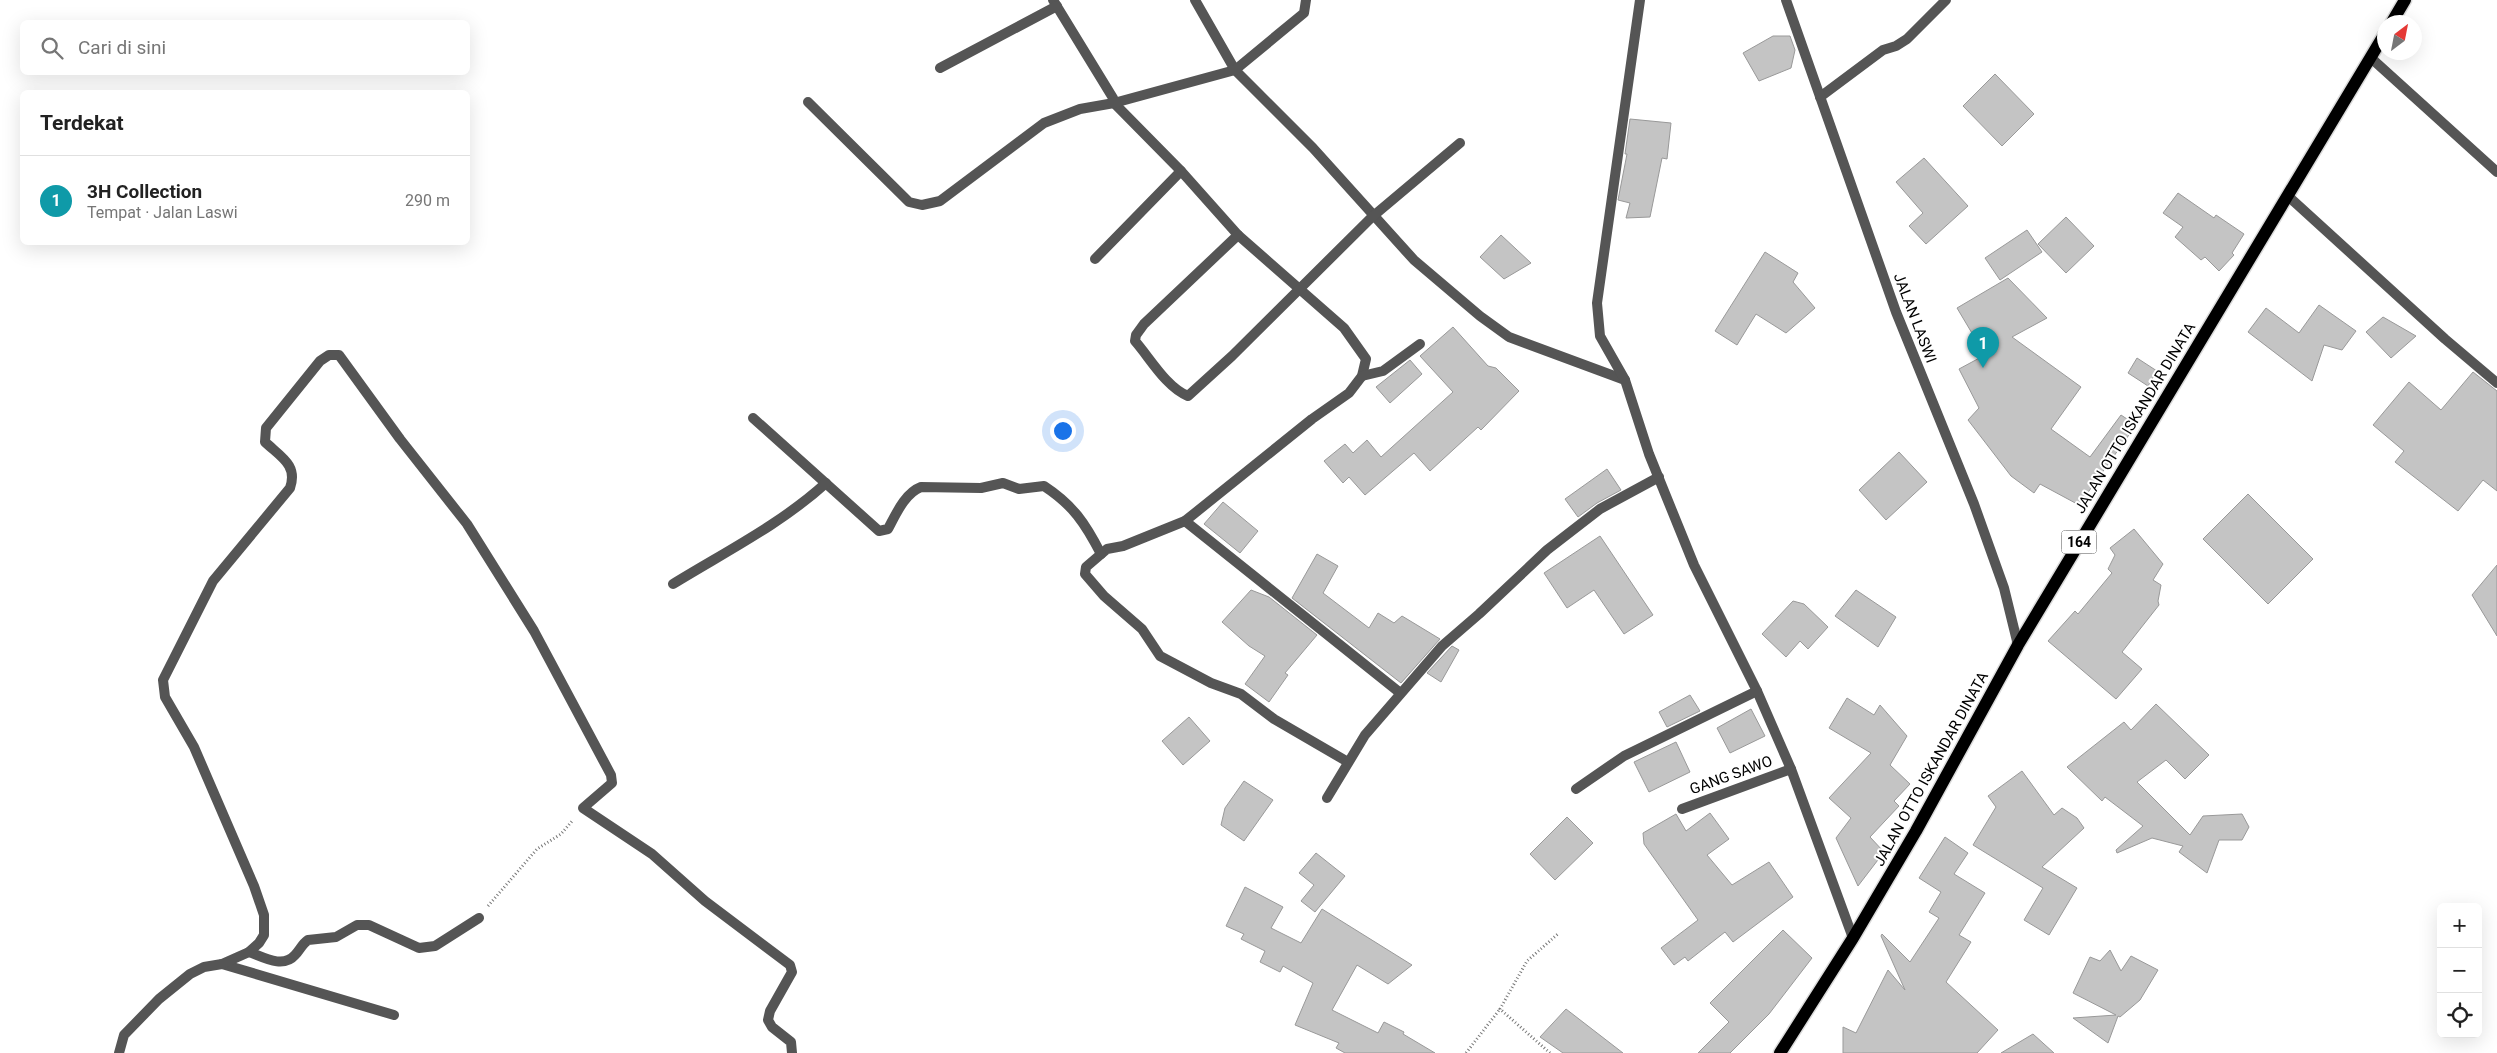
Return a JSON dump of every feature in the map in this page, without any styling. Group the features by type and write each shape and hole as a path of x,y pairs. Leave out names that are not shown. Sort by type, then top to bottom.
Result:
{"main road":[{"path":"2396,15 2406,0"},
{"name":"JALAN OTTO ISKANDAR DINATA","path":"1780,1053 1853,938 1916,832 2018,645 2289,197 2377,47"}],"street":[{"path":"1195,0 1235,70 1313,148 1372,217 1414,260 1480,316 1509,337 1625,380"},
{"path":"808,102 909,202 922,205 940,201 1044,123 1080,108 1114,103 1235,70 1304,13 1306,0"},
{"path":"1640,0 1597,303 1600,336 1625,380 1649,454 1694,565 1757,690 1791,769 1853,938"},
{"name":"JALAN LASWI","path":"1786,0 1896,312 1974,504 2004,588 2018,645"},
{"path":"1820,97 1883,50 1896,46 1907,39 1946,0"},
{"path":"940,68 1055,3 1113,98 1114,103 1181,171 1238,234 1344,328 1366,359 1362,376 1349,393 1312,419 1185,521 1123,546 1104,551 1086,567 1085,574 1104,596 1142,629 1160,656 1211,683 1241,694 1274,719 1348,762"},
{"path":"2371,58 2497,172"},
{"path":"1238,234 1144,324 1136,335 1136,341 1164,376 1182,393 1188,396 1372,217 1460,143"},
{"path":"1094,259 1181,171"},
{"path":"2289,197 2445,339 2497,383"},
{"path":"1362,376 1383,371 1420,344"},
{"path":"119,1053 124,1035 159,999 190,974 204,967 222,964 249,952 259,943 264,935 264,915 254,886 194,747 165,698 163,680 212,581 290,488 293,478 291,468 265,442 266,428 320,361 329,355 339,355 400,439 467,524 534,631 610,775 612,783 583,808 652,854 705,901 790,965 792,972 770,1010 768,1020 772,1027 791,1042 792,1053"},
{"path":"754,418 875,530 882,532 888,528 914,490 921,487 980,488 1004,483 1019,489 1044,486 1066,502 1085,523 1104,551"},
{"path":"1327,798 1365,735 1399,692 1442,646 1547,550 1600,509 1659,477"},
{"path":"673,584 808,500 826,483"},
{"path":"1185,521 1399,692"},
{"path":"1576,789 1624,756 1757,690"},
{"name":"GANG SAWO","path":"1682,809 1791,769"},
{"path":"249,952 275,961 284,962 293,957 308,940 336,937 357,925 369,925 419,948 435,946 479,918"},
{"path":"222,964 394,1015"}],"path":[{"path":"479,918 537,849 561,834 583,808"},
{"path":"1466,1053 1500,1009 1527,961 1559,933"},
{"path":"1500,1009 1550,1053"}],"building":[{"path":"1773,36 1790,36 1795,50 1791,68 1759,81 1743,53"},
{"path":"1995,74 2034,114 2002,146 1963,106"},
{"path":"1630,119 1671,123 1667,159 1662,158 1650,217 1626,218 1630,203 1618,200 1627,154 1625,154"},
{"path":"1924,158 1968,206 1926,244 1909,226 1923,213 1896,182"},
{"path":"2178,193 2214,218 2216,215 2244,234 2232,253 2234,255 2219,271 2205,257 2201,260 2175,237 2183,227 2163,213"},
{"path":"2066,217 2094,246 2066,273 2038,244"},
{"path":"2027,230 2042,252 2000,280 1985,258"},
{"path":"1501,235 1531,263 1504,279 1480,257"},
{"path":"1765,252 1798,273 1793,282 1815,308 1786,333 1756,314 1737,345 1715,331"},
{"path":"2008,278 2047,318 2012,337 2081,387 2051,429 2090,457 2121,415 2136,425 2079,505 2040,484 2034,493 2011,476 1968,420 1979,408 1959,369 1985,355 1957,308"},
{"path":"2319,305 2356,331 2342,350 2324,345 2312,381 2248,332 2266,308 2299,333"},
{"path":"2383,317 2416,336 2391,358 2366,332"},
{"path":"1453,327 1488,366 1496,368 1519,391 1481,430 1478,427 1430,471 1414,453 1365,495 1349,477 1343,483 1324,461 1345,444 1353,453 1367,440 1381,457 1453,392 1420,356"},
{"path":"2137,358 2157,371 2148,386 2128,373"},
{"path":"1410,360 1422,374 1390,403 1376,387"},
{"path":"2473,372 2497,391 2497,491 2483,480 2458,511 2395,462 2404,451 2373,425 2409,382 2441,410"},
{"path":"1899,452 1927,482 1886,520 1859,490"},
{"path":"1607,469 1621,490 1597,503 1578,517 1565,499"},
{"path":"2248,494 2313,559 2268,604 2203,539"},
{"path":"1223,502 1258,531 1240,553 1204,524"},
{"path":"2134,529 2163,564 2153,580 2161,585 2159,605 2122,652 2142,669 2116,699 2048,641 2075,611 2078,614 2112,573 2108,569 2115,555 2110,548"},
{"path":"1600,536 1653,615 1624,634 1594,590 1567,608 1544,573"},
{"path":"1317,554 1338,566 1323,593 1369,628 1378,613 1394,623 1402,616 1440,639 1401,683 1292,598"},
{"path":"2497,565 2497,636 2472,595"},
{"path":"1251,590 1269,597 1317,635 1285,673 1288,675 1269,702 1245,684 1265,656 1249,646 1222,622"},
{"path":"1856,590 1896,617 1878,647 1835,616"},
{"path":"1793,601 1804,604 1828,627 1808,649 1800,641 1786,657 1762,634"},
{"path":"1452,646 1459,650 1441,682 1427,673"},
{"path":"1690,695 1700,711 1667,727 1659,712"},
{"path":"1847,698 1874,715 1880,705 1907,736 1890,765 1910,784 1894,801 1899,806 1870,837 1884,852 1858,886 1836,838 1851,818 1829,798 1871,753 1829,728"},
{"path":"2156,704 2209,755 2185,779 2166,760 2137,782 2190,835 2203,816 2242,814 2249,827 2242,840 2219,840 2207,873 2179,852 2183,846 2152,838 2117,853 2116,850 2143,826 2105,797 2102,801 2067,767 2124,722 2131,730"},
{"path":"1751,709 1765,736 1730,753 1717,728"},
{"path":"1189,717 1210,741 1183,765 1162,741"},
{"path":"1676,742 1690,772 1649,792 1634,762"},
{"path":"2022,771 2054,815 2062,808 2077,818 2084,828 2042,867 2077,888 2049,935 2024,920 2043,888 1973,845 1996,807 1988,796"},
{"path":"1244,781 1273,800 1244,841 1221,825 1225,808"},
{"path":"1710,813 1729,839 1707,855 1732,885 1769,862 1793,897 1733,942 1725,932 1688,961 1685,957 1674,965 1661,948 1698,920 1644,844 1643,833 1676,814 1686,831"},
{"path":"1567,817 1593,843 1555,880 1530,854"},
{"path":"1945,837 1968,853 1954,874 1985,893 1959,935 1971,942 1946,982 1998,1030 1977,1053 1843,1053 1843,1027 1856,1033 1888,970 1905,990 1881,936 1882,934 1910,962 1939,918 1929,912 1941,892 1919,878"},
{"path":"1316,853 1345,876 1315,912 1301,901 1314,885 1299,873"},
{"path":"1245,887 1283,907 1271,928 1301,943 1322,909 1412,965 1388,984 1357,965 1332,1010 1378,1033 1384,1022 1404,1032 1403,1034 1435,1053 1345,1053 1336,1048 1339,1043 1295,1025 1313,983 1283,966 1280,972 1260,962 1265,951 1241,939 1244,934 1226,926"},
{"path":"1783,930 1812,958 1769,1014 1730,1053 1698,1053 1729,1022 1710,1003"},
{"path":"2110,950 2121,971 2131,956 2158,970 2140,1000 2120,1017 2118,1016 2108,1043 2073,1018 2116,1015 2073,993 2090,957 2100,961"},
{"path":"1566,1009 1623,1053 1563,1053 1540,1037"},
{"path":"2033,1034 2054,1053 2001,1053"}],"place":[{"name":"3H Collection","path":"1983,368"}]}
